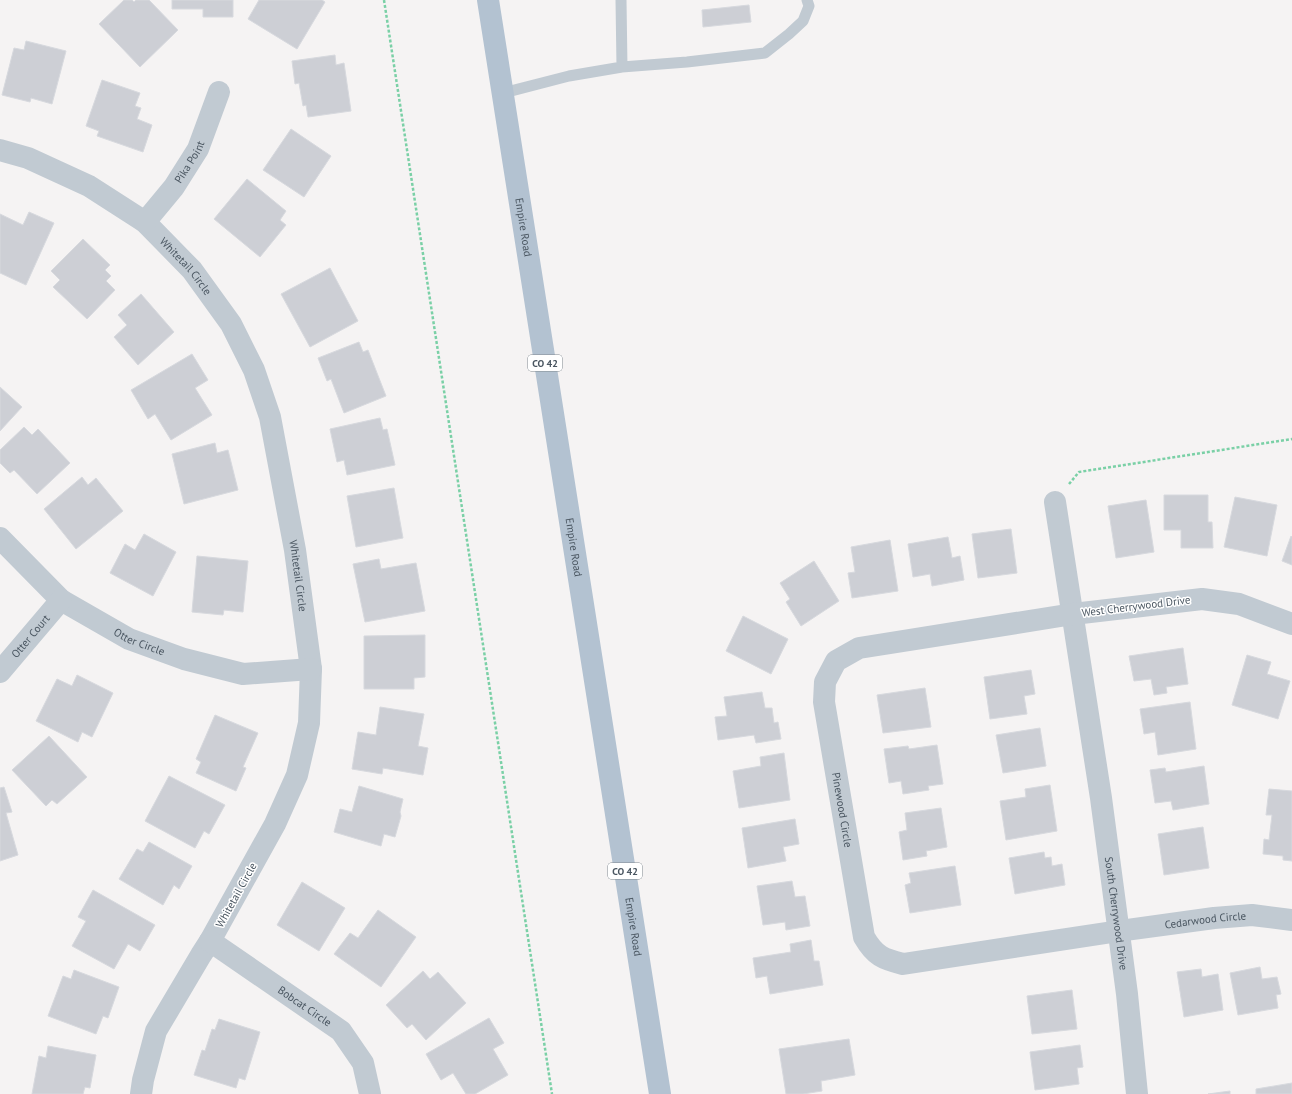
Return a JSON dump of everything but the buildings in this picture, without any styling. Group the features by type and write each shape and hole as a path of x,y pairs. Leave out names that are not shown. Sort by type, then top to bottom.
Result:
{"main road":[{"name":"Empire Road","path":"488,0 660,1094"}],"street":[{"name":"Pika Point","path":"145,222 174,187 198,149 219,92"},
{"name":"Whitetail Circle","path":"0,150 28,158 89,186 145,222 192,270 232,324 254,370 270,417 295,550 311,669 309,723 297,775 275,824 210,941 200,955 156,1031 140,1094"},
{"path":"1055,502 1073,614"},
{"name":"Otter Circle","path":"0,538 61,600 129,639 184,659 243,674 311,669"},
{"name":"West Cherrywood Drive","path":"1091,732 1073,614 1202,599 1239,604 1292,624"},
{"name":"Otter Court","path":"0,672 61,600"},
{"name":"Pinewood Circle","path":"1073,614 859,648 836,661 825,682 824,702 864,937 871,949 886,960 903,964 1119,931"},
{"name":"South Cherrywood Drive","path":"1091,732 1119,931 1137,1094"},
{"name":"Cedarwood Circle","path":"1119,931 1214,918 1252,915 1292,920"},
{"name":"Bobcat Circle","path":"210,941 342,1031 363,1063 370,1094"}],"lane":[{"path":"621,0 622,66"},
{"path":"503,92 569,76 622,66 687,62 765,53 789,34 802,21 809,6 807,0"}],"path":[{"path":"384,0 552,1094"},
{"path":"1055,502 1079,472 1292,439"}]}
